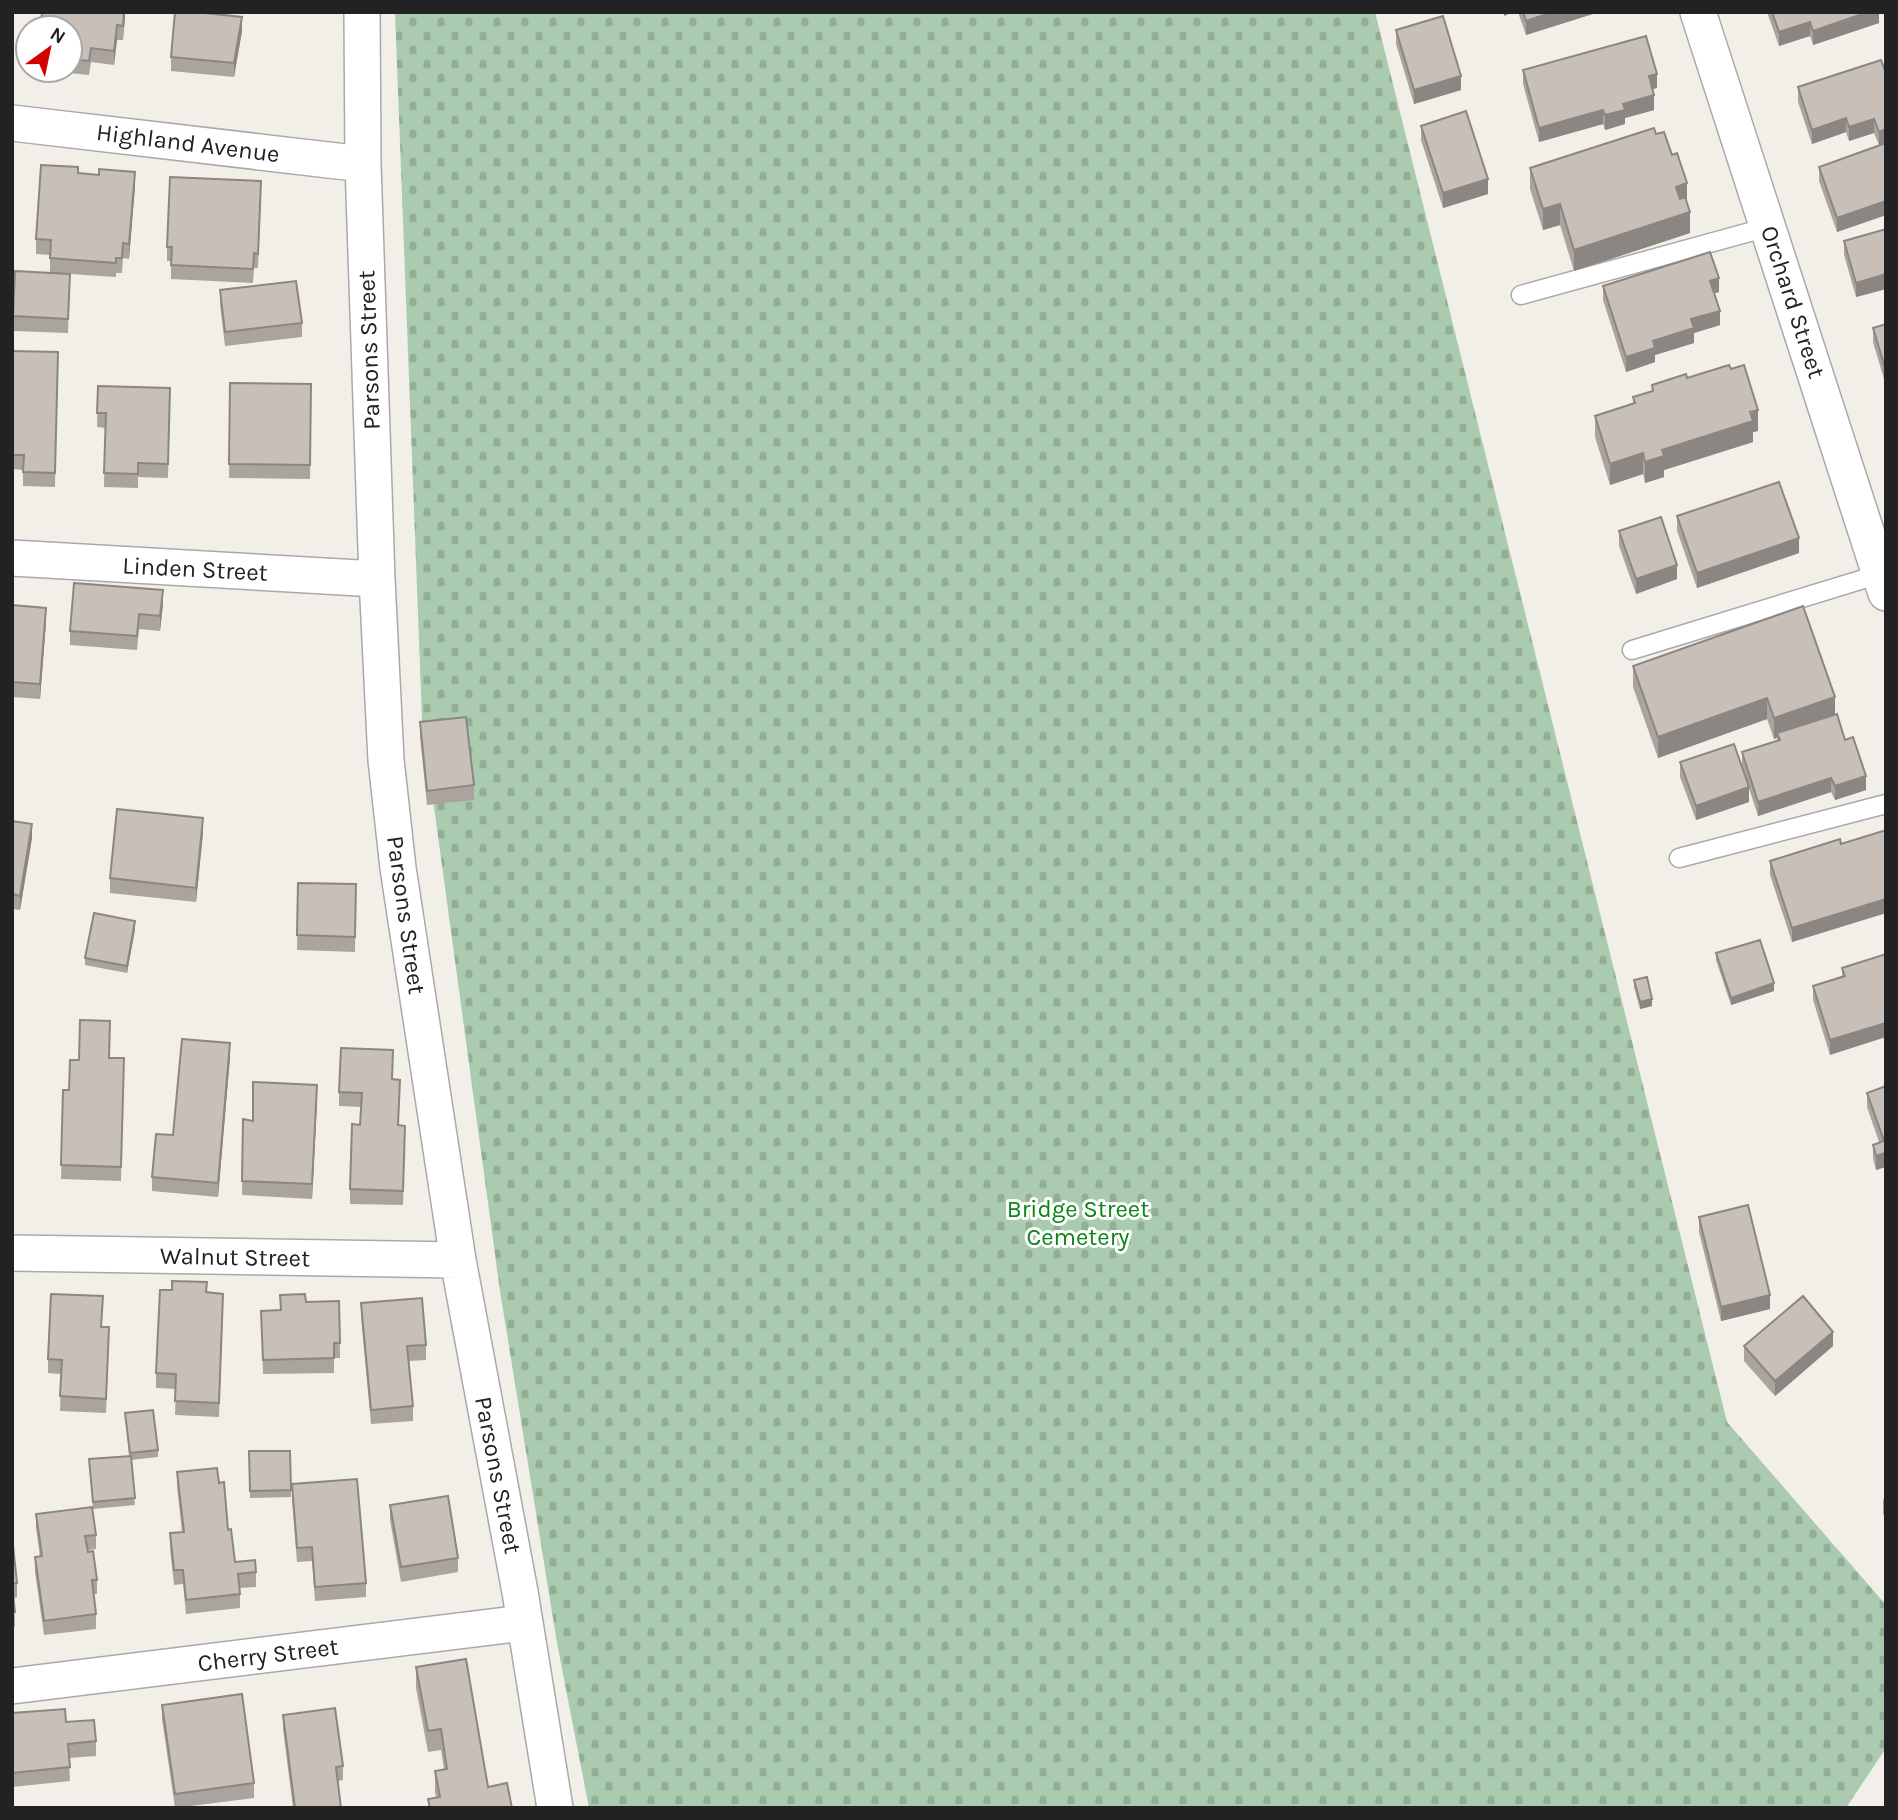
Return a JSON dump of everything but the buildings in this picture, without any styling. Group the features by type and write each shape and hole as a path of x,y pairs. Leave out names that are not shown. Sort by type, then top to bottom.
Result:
{"street":[{"name":"Parsons Street","path":"362,12 363,164 386,760 398,867 458,1260 555,1808"},
{"name":"Orchard Street","path":"1698,12 1883,584"},
{"name":"Highland Avenue","path":"12,123 363,164"},
{"name":"Linden Street","path":"12,558 377,579"},
{"name":"Walnut Street","path":"12,1253 458,1260"},
{"name":"Cherry Street","path":"12,1686 524,1623"}],"lane":[{"path":"1521,295 1768,227"},
{"path":"1632,650 1883,584"},
{"path":"1679,858 1886,804"}],"green space":[{"name":"Bridge Street Cemetery","path":"395,12 1375,12 1727,1422 1886,1605 1886,1748 1846,1808 589,1808 557,1643 500,1291 422,719"}]}
